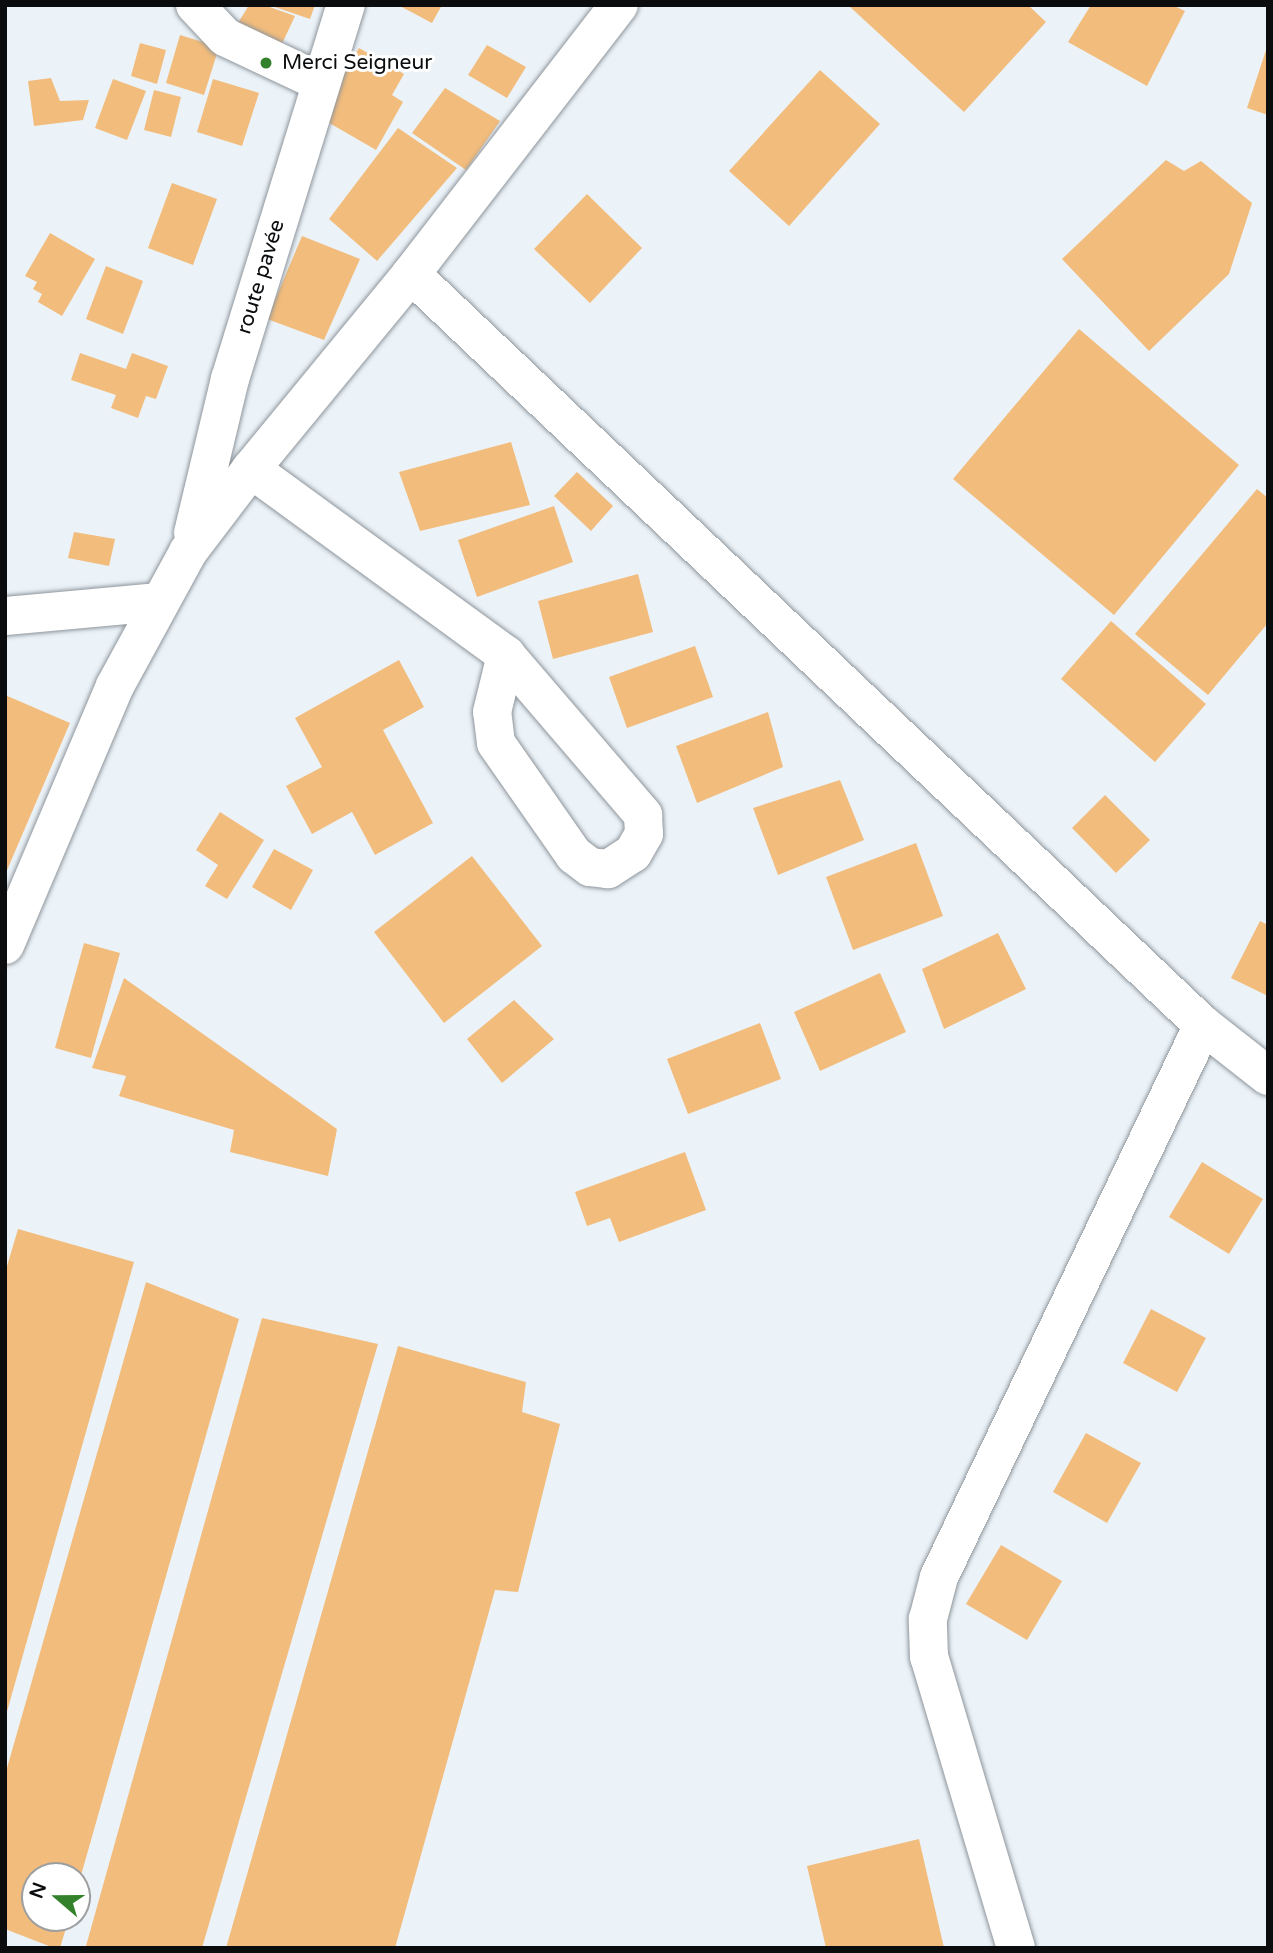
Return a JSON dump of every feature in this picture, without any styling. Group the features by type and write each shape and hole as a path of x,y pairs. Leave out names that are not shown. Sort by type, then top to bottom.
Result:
{"street":[{"path":"195,5 225,37 320,82"},
{"name":"route pavée","path":"188,552 230,379 346,5"},
{"path":"5,945 115,686 188,552 251,469 411,274 619,5"},
{"path":"411,274 1203,1025 1268,1076"},
{"path":"251,469 506,655 643,815 644,834 633,853 608,869 590,867 574,855 496,743 492,712 506,655"},
{"path":"5,615 159,602"},
{"path":"1016,1948 929,1657 928,1619 939,1577 1203,1025"}],"building":[{"path":"249,5 264,5 295,16 280,48 235,28"},
{"path":"269,5 315,5 310,19"},
{"path":"398,5 442,5 432,23"},
{"path":"848,5 1028,5 1046,22 964,112"},
{"path":"1091,5 1172,5 1185,11 1147,86 1068,42"},
{"path":"180,35 219,47 204,95 166,83"},
{"path":"140,43 166,50 157,84 131,76"},
{"path":"487,45 526,67 507,98 468,75"},
{"path":"1268,47 1268,115 1247,108"},
{"path":"359,48 404,74 392,95 403,102 376,150 319,117"},
{"path":"820,70 880,124 789,226 729,171"},
{"path":"51,78 60,101 89,100 83,120 34,126 28,81"},
{"path":"113,79 146,91 127,140 95,128"},
{"path":"213,79 259,93 242,146 197,132"},
{"path":"445,88 500,121 466,170 412,133"},
{"path":"154,90 181,97 171,137 144,130"},
{"path":"398,128 457,168 377,261 329,219"},
{"path":"1166,160 1184,171 1201,161 1252,203 1229,274 1149,351 1062,259"},
{"path":"172,183 217,199 193,265 148,248"},
{"path":"587,194 642,248 590,303 534,249"},
{"path":"50,233 95,259 62,316 38,302 42,294 33,289 37,282 25,276"},
{"path":"302,236 360,259 324,340 267,319"},
{"path":"106,266 143,281 123,334 86,319"},
{"path":"1079,329 1239,465 1114,615 953,479"},
{"path":"80,353 126,369 132,353 168,366 156,399 146,396 138,418 111,408 116,395 71,380"},
{"path":"511,442 530,505 420,531 399,472"},
{"path":"577,472 613,506 591,531 554,496"},
{"path":"1257,489 1268,498 1268,623 1208,695 1135,634"},
{"path":"554,506 573,562 477,597 458,540"},
{"path":"74,532 115,539 109,566 68,558"},
{"path":"638,574 653,632 553,659 538,601"},
{"path":"1111,621 1206,704 1155,762 1061,679"},
{"path":"695,646 713,697 627,728 609,677"},
{"path":"399,660 424,707 383,730 433,823 375,855 352,812 312,834 286,786 322,767 295,718"},
{"path":"5,695 70,723 5,875"},
{"path":"768,712 783,767 697,803 676,746"},
{"path":"840,780 864,840 778,875 753,808"},
{"path":"1105,795 1150,840 1116,873 1072,828"},
{"path":"220,812 264,840 227,899 205,886 218,865 196,850"},
{"path":"916,843 943,916 853,950 826,877"},
{"path":"274,849 313,870 291,910 252,887"},
{"path":"472,856 542,946 444,1023 374,932"},
{"path":"1260,921 1268,925 1268,996 1231,978"},
{"path":"998,933 1026,989 944,1029 922,969"},
{"path":"84,943 120,953 91,1058 55,1048"},
{"path":"880,973 906,1032 820,1071 794,1012"},
{"path":"124,978 337,1129 328,1176 230,1152 234,1130 119,1096 126,1076 92,1068"},
{"path":"514,1000 554,1039 502,1083 467,1039"},
{"path":"760,1023 781,1079 688,1114 667,1059"},
{"path":"685,1152 706,1210 619,1242 610,1218 587,1226 575,1192"},
{"path":"1202,1162 1263,1199 1229,1254 1169,1217"},
{"path":"18,1229 134,1262 6,1715 5,1273"},
{"path":"146,1282 239,1319 85,1862 21,1862 21,1932 65,1932 60,1948 5,1929 5,1775"},
{"path":"1151,1309 1206,1338 1177,1392 1123,1363"},
{"path":"262,1318 378,1344 202,1948 86,1946"},
{"path":"398,1346 526,1382 522,1412 560,1424 518,1592 495,1590 395,1948 226,1948"},
{"path":"1086,1433 1141,1463 1107,1523 1053,1492"},
{"path":"1001,1545 1062,1581 1027,1640 966,1604"},
{"path":"919,1839 944,1948 826,1948 807,1866"}],"place":[{"name":"Merci Seigneur","path":"266,63"}]}
